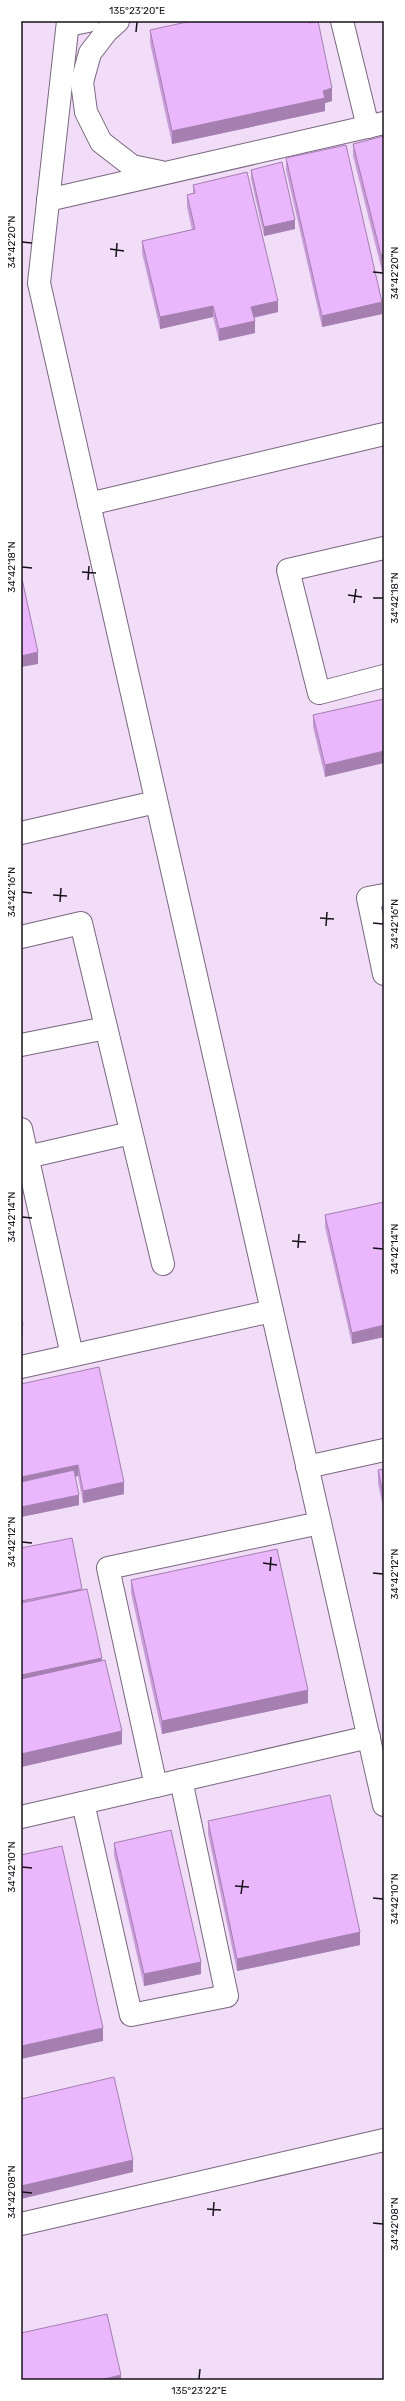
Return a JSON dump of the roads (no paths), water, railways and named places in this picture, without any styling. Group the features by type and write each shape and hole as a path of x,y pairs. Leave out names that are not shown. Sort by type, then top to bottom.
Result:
{"lane":[{"path":"118,21 107,31 90,53 82,82 86,112 101,142 132,166 166,173"},
{"path":"48,200 376,125 342,21"},
{"path":"75,22 48,200 39,283 384,1805"},
{"path":"89,504 384,434"},
{"path":"384,548 288,570 319,693 384,676"},
{"path":"21,833 156,802"},
{"path":"384,895 368,898 384,974"},
{"path":"21,937 81,922 163,1264"},
{"path":"21,1045 106,1028"},
{"path":"21,1129 72,1355"},
{"path":"27,1157 131,1133"},
{"path":"21,1367 272,1311"},
{"path":"307,1467 384,1450"},
{"path":"156,1786 108,1568 320,1523"},
{"path":"21,1817 368,1737"},
{"path":"83,1803 131,2015 228,1996 181,1780"},
{"path":"21,2224 384,2140"}]}
